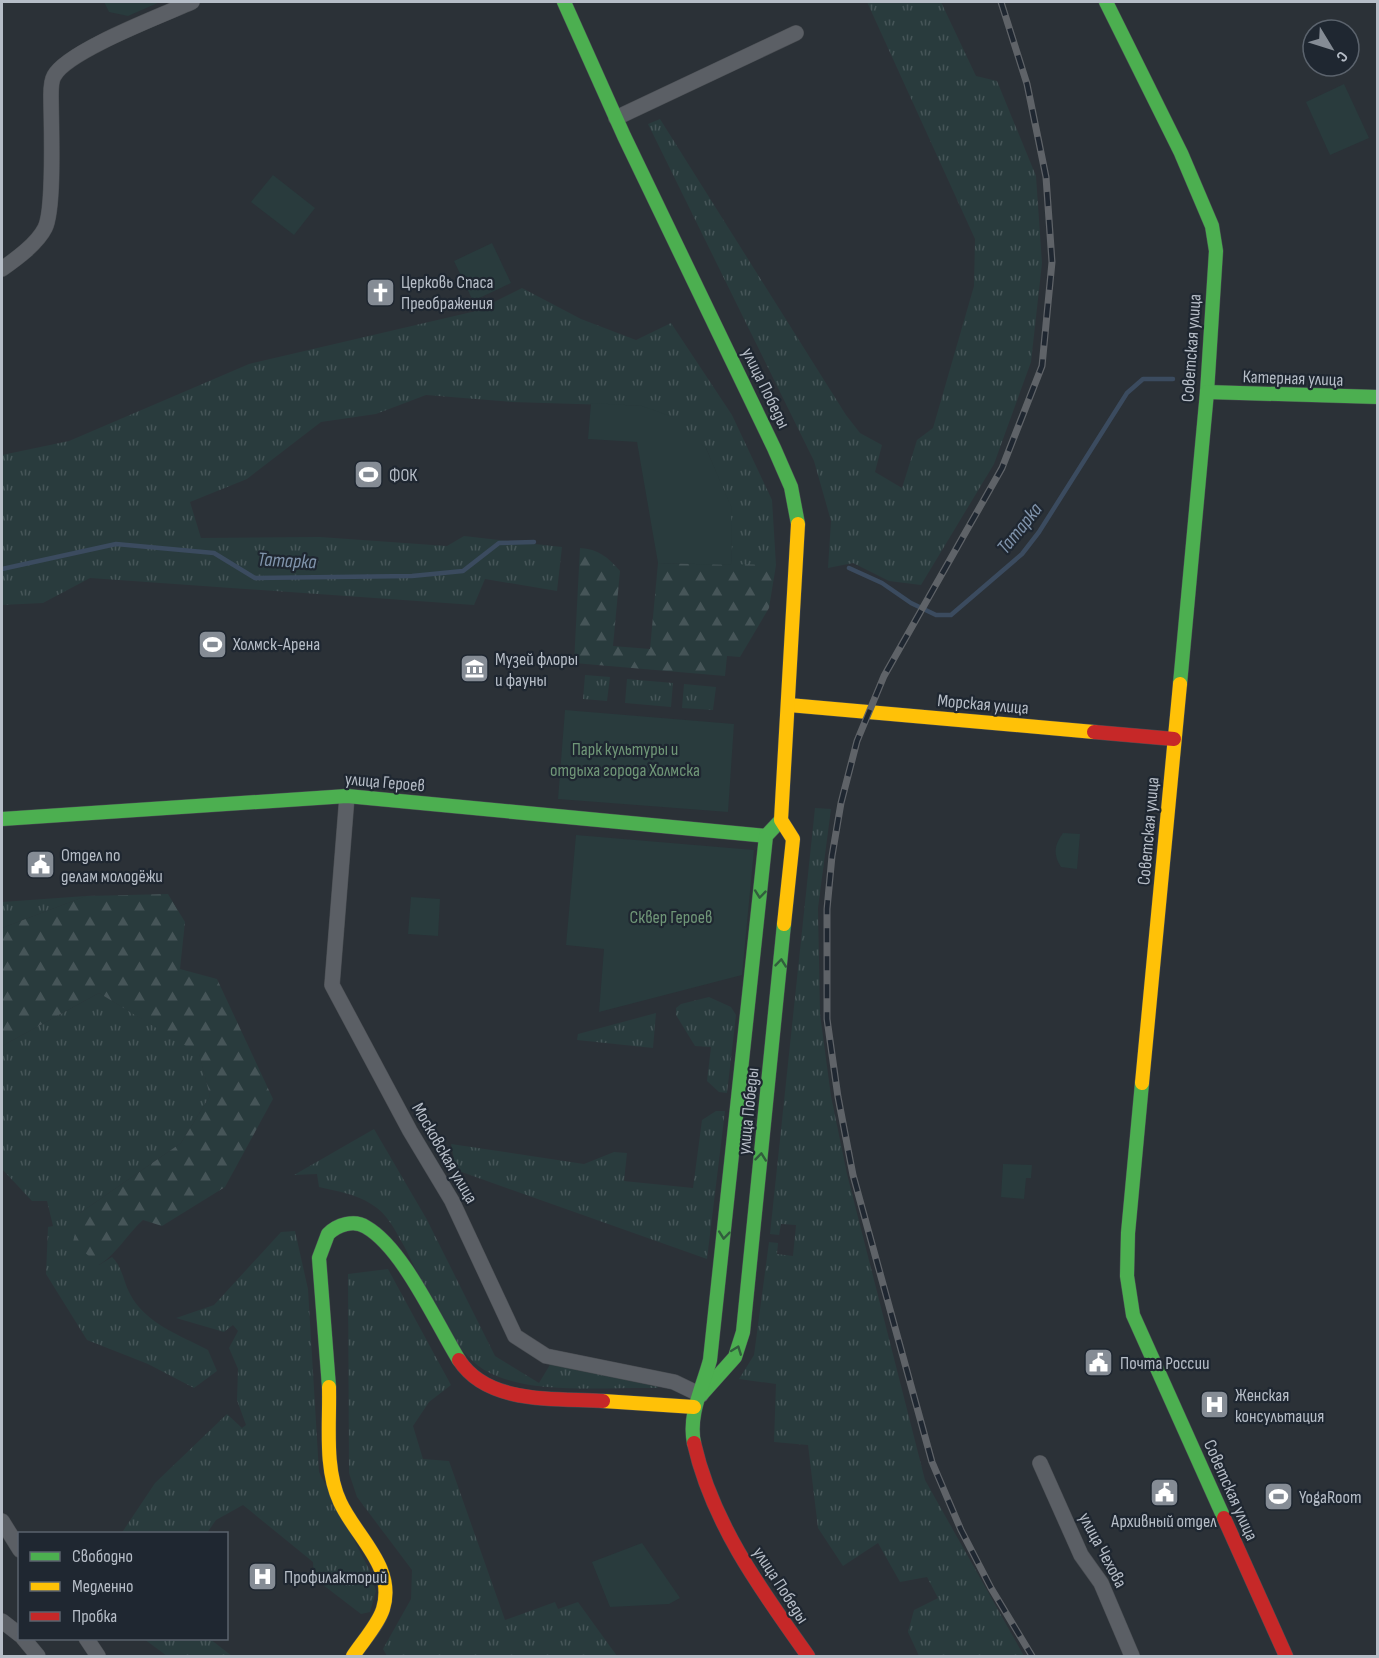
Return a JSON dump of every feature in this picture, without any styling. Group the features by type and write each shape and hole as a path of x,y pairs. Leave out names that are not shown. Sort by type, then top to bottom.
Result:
{"main road":[{"name":"улица Победы","path":"564,2 616,118 791,487 799,529 781,820 793,839 743,1332 735,1357 698,1401"},
{"name":"Советская улица","path":"1106,2 1181,153 1212,226 1216,251 1207,392 1129,1222 1127,1276 1133,1315 1286,1656"},
{"name":"Катерная улица","path":"1207,392 1377,397"},
{"name":"Морская улица","path":"789,705 1174,739"},
{"name":"улица Героев","path":"2,819 347,796 766,836"},
{"path":"766,836 781,820"},
{"name":"улица Победы","path":"766,836 710,1360 698,1401 695,1436 700,1466 713,1505 734,1546 808,1656"},
{"path":"353,1656 383,1611 387,1587 380,1565 340,1502 331,1475 328,1365 319,1258 322,1241 333,1229 348,1223 364,1225 377,1234 395,1255 465,1369 480,1382 501,1391 526,1396 698,1401"}],"street":[{"path":"2,269 46,228 50,203 53,77 65,64 110,39 192,2"},
{"path":"616,118 796,33"},
{"name":"Московская улица","path":"347,796 332,986 410,1131 452,1201 514,1336 546,1356 674,1382 698,1401"},
{"name":"улица Чехова","path":"1040,1462 1081,1555 1101,1583 1132,1656"},
{"path":"2,1521 18,1547"},
{"path":"2,1622 18,1634"},
{"path":"25,1640 38,1656"},
{"path":"87,1640 98,1656"}],"green space":[{"path":"104,2 160,2 128,16 109,12"},
{"path":"867,2 941,2 976,76 997,81 1036,176 1042,263 1031,362 994,464 921,585 889,581 853,563 828,568 831,521 814,461 648,124 660,119 846,415 860,433 882,445 875,472 902,488 917,440 933,428 974,286 975,239"},
{"path":"1344,84 1369,138 1330,155 1306,102"},
{"path":"273,175 315,208 294,235 251,202"},
{"path":"492,243 511,283 473,301 454,261"},
{"path":"522,288 581,319 636,340 671,323 732,415 772,500 776,565 732,565 730,506 706,448 642,406 512,402 426,395 376,414 321,422 247,479 190,502 201,538 320,537 447,546 464,536 562,547 557,591 485,579 474,605 90,578 43,603 2,605 2,455 69,441 249,364 476,311"},
{"path":"591,403 642,406 673,417 706,448 731,506 732,565 658,563 637,442 588,439"},
{"path":"580,548 602,555 620,571 613,646 650,649 658,563 776,565 769,608 740,657 727,656 725,676 574,663"},
{"path":"585,675 610,677 607,701 583,699"},
{"path":"627,679 673,683 671,707 625,703"},
{"path":"684,684 716,687 713,710 682,708"},
{"name":"Парк культуры и отдыха города Холмска","path":"565,710 734,724 728,812 558,799"},
{"path":"815,808 831,809 818,908 820,1014 831,1096 847,1174 925,1480 1024,1656 919,1656 908,1632 914,1610 938,1598 927,1577 900,1582 878,1543 843,1566 818,1528 808,1445 774,1442 776,1384 739,1379 754,1355 769,1242 778,1243 777,1254 793,1256 796,1225 781,1224 779,1235 770,1234"},
{"path":"1063,833 1080,834 1077,869 1061,867 1057,858 1056,846"},
{"name":"Сквер Героев","path":"576,835 754,850 742,975 599,1012 604,949 566,945"},
{"path":"168,894 185,922 180,969 217,979 273,1099 225,1187 162,1226 143,1220 99,1265 73,1242 80,1213 181,1143 210,1096 199,1054 99,993 2,1046 2,928 86,896"},
{"path":"86,896 2,928 2,902"},
{"path":"411,897 440,899 438,936 408,934"},
{"path":"99,993 199,1053 210,1096 181,1143 80,1213 99,1265 112,1257 121,1270 130,1294 145,1313 164,1328 208,1350 217,1371 194,1388 148,1364 87,1340 46,1274 48,1227 53,1226 47,1201 32,1201 2,1169 2,1046"},
{"path":"709,997 731,1007 736,1015 727,1093 719,1092 707,1081 711,1047 695,1046 676,1015 676,1008 681,1004"},
{"path":"656,1013 653,1048 577,1040 578,1034"},
{"path":"716,1111 725,1111 707,1259 456,1170 451,1144 584,1164 614,1152 627,1153 624,1181 693,1188 702,1120"},
{"path":"374,1129 426,1218 495,1356 539,1383 551,1363 660,1385 657,1388 549,1387 508,1380 476,1364 450,1334 429,1298 404,1246 382,1212 359,1198 319,1187 317,1174 294,1175"},
{"path":"1003,1164 1032,1165 1031,1178 1026,1178 1024,1199 1001,1197"},
{"path":"295,1231 308,1289 319,1472 369,1569 376,1591 370,1612 361,1614 314,1578 313,1562 243,1505 216,1520 208,1532 122,1532 155,1483 227,1414 242,1428 246,1425 237,1400 238,1369 229,1348 238,1331 233,1325 224,1332 176,1318 214,1305 281,1232"},
{"path":"388,1269 451,1385 429,1402 413,1426 423,1459 449,1461 505,1620 555,1602 558,1609 578,1602 617,1656 387,1656 383,1649 411,1599 412,1570 357,1497 349,1473 348,1274"},
{"path":"642,1543 680,1598 669,1604 610,1607 592,1562"},
{"path":"145,1640 211,1640 232,1656 167,1656"}],"waterway":[{"name":"Татарка","path":"849,568 882,583 911,603 936,615 951,615 1022,554 1039,532 1127,393 1143,379 1173,379"},
{"name":"Татарка","path":"2,569 116,544 214,553 255,578 412,576 463,571 499,543 534,542"}],"railway":[{"path":"1001,2 1027,84 1046,177 1052,262 1042,366 1002,468 884,676 857,741 841,803 832,856 827,909 827,1019 838,1097 853,1175 932,1462 961,1530 991,1588 1032,1656"}],"traffic: fast":[{"path":"564,2 624,136 774,448 791,487 798,524"},
{"path":"1106,2 1181,153 1212,226 1216,251 1207,392"},
{"path":"1180,684 1207,392 1378,397"},
{"path":"2,819 347,796 766,836"},
{"path":"694,1443 695,1411 710,1360 766,836 781,820"},
{"path":"701,1395 735,1357 743,1332 784,924"},
{"path":"1142,1083 1128,1233 1127,1276 1133,1315 1224,1518"},
{"path":"329,1387 319,1258 328,1234 346,1224 356,1223 366,1227 380,1237 393,1251 418,1288 459,1360"}],"traffic: slow":[{"path":"784,924 793,839 781,820 798,524"},
{"path":"1142,1083 1180,684"},
{"path":"789,705 1094,732"},
{"path":"329,1387 329,1446 335,1489 347,1515 379,1566 386,1594 383,1609 377,1621 353,1656"},
{"path":"603,1401 694,1407"}],"traffic: jam":[{"path":"1094,732 1174,739"},
{"path":"459,1360 472,1375 487,1385 505,1392 544,1399 603,1401"},
{"path":"694,1443 713,1501 740,1555 808,1656"},
{"path":"1224,1518 1286,1656"}],"place":[{"name":"Церковь Спаса Преображения","path":"380,292"},
{"name":"ФОК","path":"368,475"},
{"name":"Холмск-Арена","path":"212,644"},
{"name":"Музей флоры и фауны","path":"474,669"},
{"name":"Отдел по делам молодёжи","path":"40,865"},
{"name":"Почта России","path":"1099,1363"},
{"name":"Женская консультация","path":"1214,1405"},
{"name":"Архивный отдел","path":"1164,1492"},
{"name":"YogaRoom","path":"1278,1497"},
{"name":"Профилакторий","path":"263,1577"}]}
